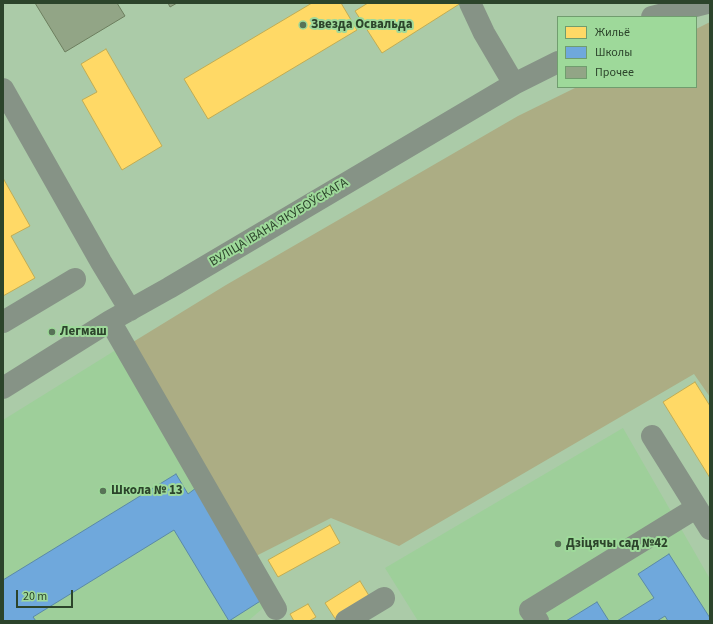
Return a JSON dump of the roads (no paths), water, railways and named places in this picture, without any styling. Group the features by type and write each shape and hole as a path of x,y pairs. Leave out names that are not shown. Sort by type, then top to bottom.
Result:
{"street":[{"path":"470,3 484,33 514,84"},
{"path":"656,16 707,3"},
{"name":"ВУЛІЦА ІВАНА ЯКУБОЎСКАГА","path":"3,388 110,321 514,84 557,62"},
{"path":"3,89 97,255 130,310"},
{"path":"3,322 75,279"},
{"path":"110,321 276,609"},
{"path":"652,436 710,529"},
{"path":"538,621 530,610 696,508"},
{"path":"346,621 384,598"}],"place":[{"name":"Звезда Освальда","path":"303,25"},
{"name":"Легмаш","path":"52,332"},
{"name":"Школа № 13","path":"103,491"},
{"name":"Дзіцячы сад №42","path":"558,544"}]}
